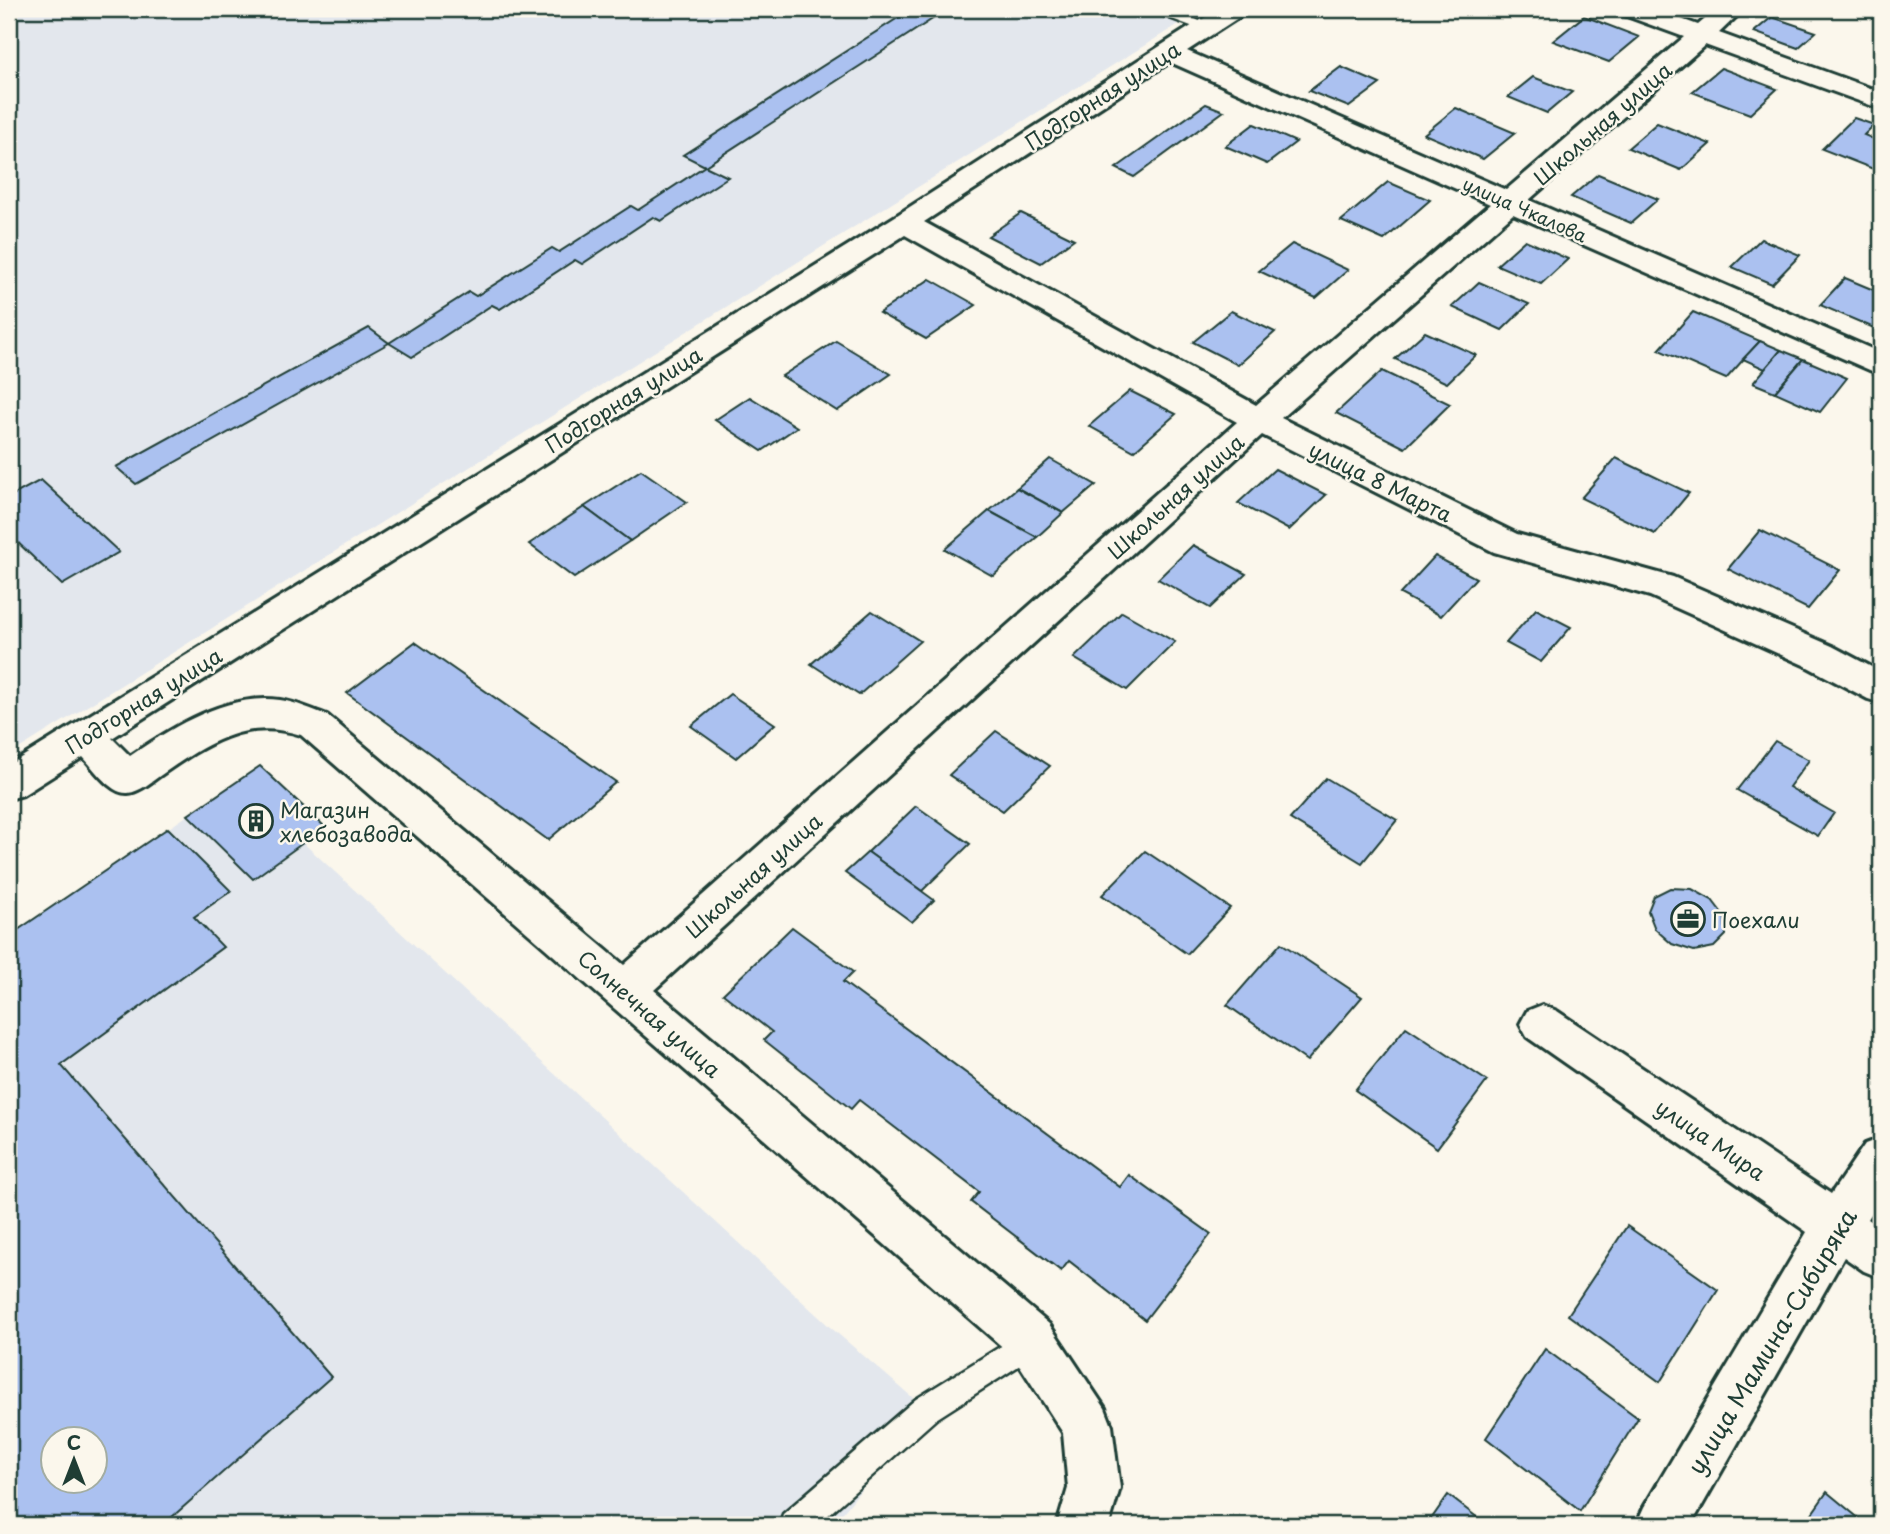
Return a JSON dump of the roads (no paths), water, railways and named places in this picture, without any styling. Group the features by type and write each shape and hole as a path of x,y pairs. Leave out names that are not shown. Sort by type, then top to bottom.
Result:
{"street":[{"name":"Подгорная улица","path":"9,784 904,223 1235,9"},
{"path":"1630,9 1881,101"},
{"name":"Школьная улица","path":"624,990 1259,421 1732,9"},
{"name":"улица Чкалова","path":"1168,52 1881,365"},
{"name":"улица 8 Марта","path":"904,223 1259,421 1506,543 1661,586 1819,656 1881,689"},
{"name":"Солнечная улица","path":"86,736 127,778 201,730 244,716 280,714 314,725 1032,1341 1087,1426 1094,1488 1083,1525"},
{"name":"улица Мира","path":"1542,1024 1881,1255"},
{"name":"улица Мамина-Сибиряка","path":"1662,1525 1837,1226 1881,1159"}],"lane":[{"path":"1158,9 1207,27"},
{"path":"794,1525 926,1409 1032,1341"}],"place":[{"name":"Магазин хлебозавода","path":"256,821"},
{"name":"Поехали","path":"1688,919"}]}
